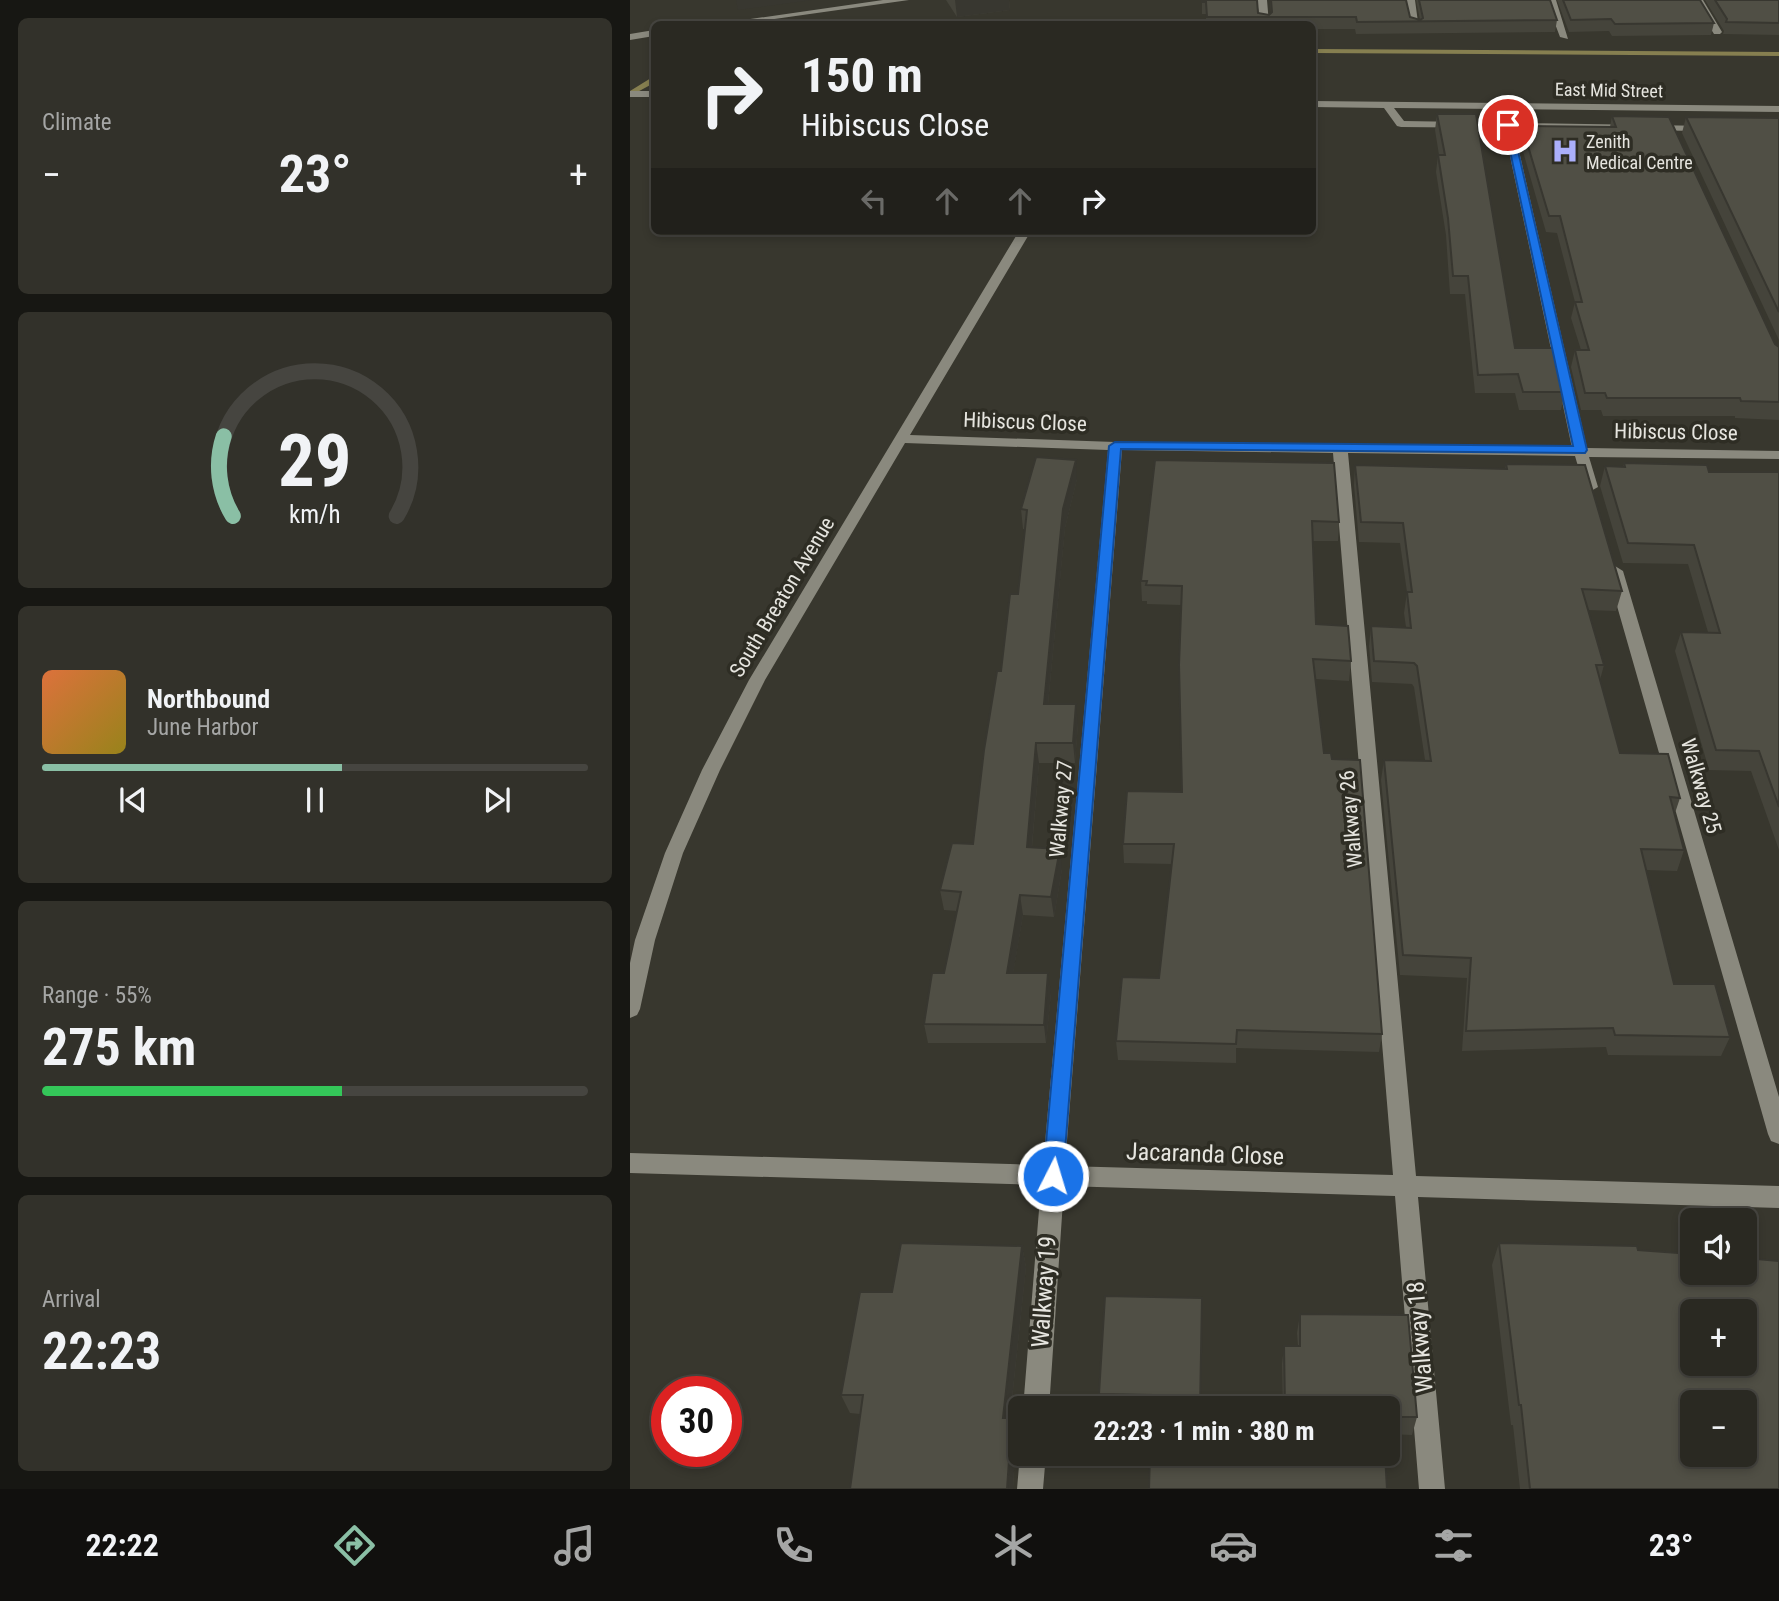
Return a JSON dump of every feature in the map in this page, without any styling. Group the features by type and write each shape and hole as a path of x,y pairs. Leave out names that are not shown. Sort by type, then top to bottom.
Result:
{"street":[{"path":"744,21 904,0"},
{"path":"1262,0 1265,21"},
{"path":"1410,0 1416,28"},
{"path":"1551,0 1565,37"},
{"path":"1698,0 1717,32"},
{"path":"630,37 651,34"},
{"path":"630,94 651,94"},
{"name":"East Mid Street","path":"1316,104 1779,109"},
{"path":"1387,105 1401,124 1725,128"},
{"path":"1508,125 1580,450 1596,504"},
{"path":"1671,127 1676,140"},
{"name":"South Breaton Avenue","path":"630,1009 645,940 670,866 711,770 757,680 1023,235"},
{"name":"Hibiscus Close","path":"901,439 1115,446 1580,450 1779,455"},
{"name":"Walkway 27","path":"1053,1176 1115,446"},
{"name":"Walkway 26","path":"1340,448 1407,1185"},
{"name":"Walkway 25","path":"1611,557 1779,1134"},
{"name":"Jacaranda Close","path":"630,1163 1779,1197"},
{"name":"Walkway 19","path":"1037,1396 1053,1176"},
{"name":"Walkway 18","path":"1407,1185 1432,1489"},
{"path":"1030,1489 1032,1466"}],"building":[{"path":"1202,0 1257,0 1258,13 1269,15 1272,12 1271,0 1406,0 1410,17 1420,20 1423,18 1419,0 1550,0 1557,20 1357,22 1356,17 1207,17 1206,2"},
{"path":"1563,0 1700,0 1714,23 1615,24 1611,19 1571,20"},
{"path":"1715,0 1779,0 1779,23 1726,22 1727,19"},
{"path":"1437,114 1476,114 1515,348 1555,348 1565,392 1523,392 1518,374 1478,375 1468,276 1453,276 1448,218 1438,155 1445,155"},
{"path":"1612,116 1669,117 1775,344 1779,347 1779,402 1741,401 1740,398 1607,398 1605,393 1585,393 1575,350 1589,350 1575,302 1582,302 1560,216 1549,216 1522,126 1616,127"},
{"path":"1686,117 1779,118 1779,312"},
{"path":"1036,457 1076,460 1063,509 1044,704 1076,704 1073,743 1036,743 1027,847 1060,849 1051,897 1020,895 1007,973 1048,973 1044,1025 924,1024 932,973 944,973 961,892 940,890 952,843 973,844 984,750 997,671 1001,671 1010,594 1018,594 1027,510 1021,509"},
{"path":"1155,460 1334,463 1339,522 1312,521 1316,624 1348,626 1351,661 1313,659 1324,753 1331,753 1332,759 1360,760 1382,1034 1237,1030 1236,1044 1116,1041 1122,977 1159,978 1174,844 1123,844 1127,791 1182,792 1179,665 1182,586 1146,585 1147,581 1141,581"},
{"path":"1624,463 1707,465 1709,472 1779,472 1779,807 1759,751 1716,750 1681,632 1720,633 1694,545 1628,543 1605,466 1625,467"},
{"path":"1506,464 1585,465 1622,591 1582,589 1604,665 1596,665 1620,753 1668,754 1680,798 1670,797 1684,850 1641,849 1674,984 1715,984 1730,1037 1615,1035 1613,1028 1466,1031 1471,958 1403,955 1384,760 1431,761 1417,666 1414,663 1374,661 1371,626 1411,628 1407,592 1412,592 1403,523 1361,522 1355,465 1507,469"},
{"path":"901,1243 1022,1246 1003,1418 1008,1418 1007,1489 850,1489 863,1395 841,1395 860,1292 892,1292"},
{"path":"1499,1243 1637,1246 1638,1250 1680,1253 1680,1285 1757,1285 1757,1259 1779,1261 1779,1489 1530,1489"},
{"path":"1105,1296 1202,1298 1200,1396 1099,1394"},
{"path":"1300,1314 1408,1315 1417,1417 1400,1417 1400,1396 1285,1396 1284,1346 1300,1346"},
{"path":"1150,1466 1386,1466 1387,1489 1149,1489"}],"waterway":[{"path":"1316,51 1779,54"},
{"path":"630,94 651,82"}],"place":[{"name":"Zenith Medical Centre","path":"1565,151"}],"route":[{"path":"1053,1176 1115,446 1580,450 1508,125"}]}
